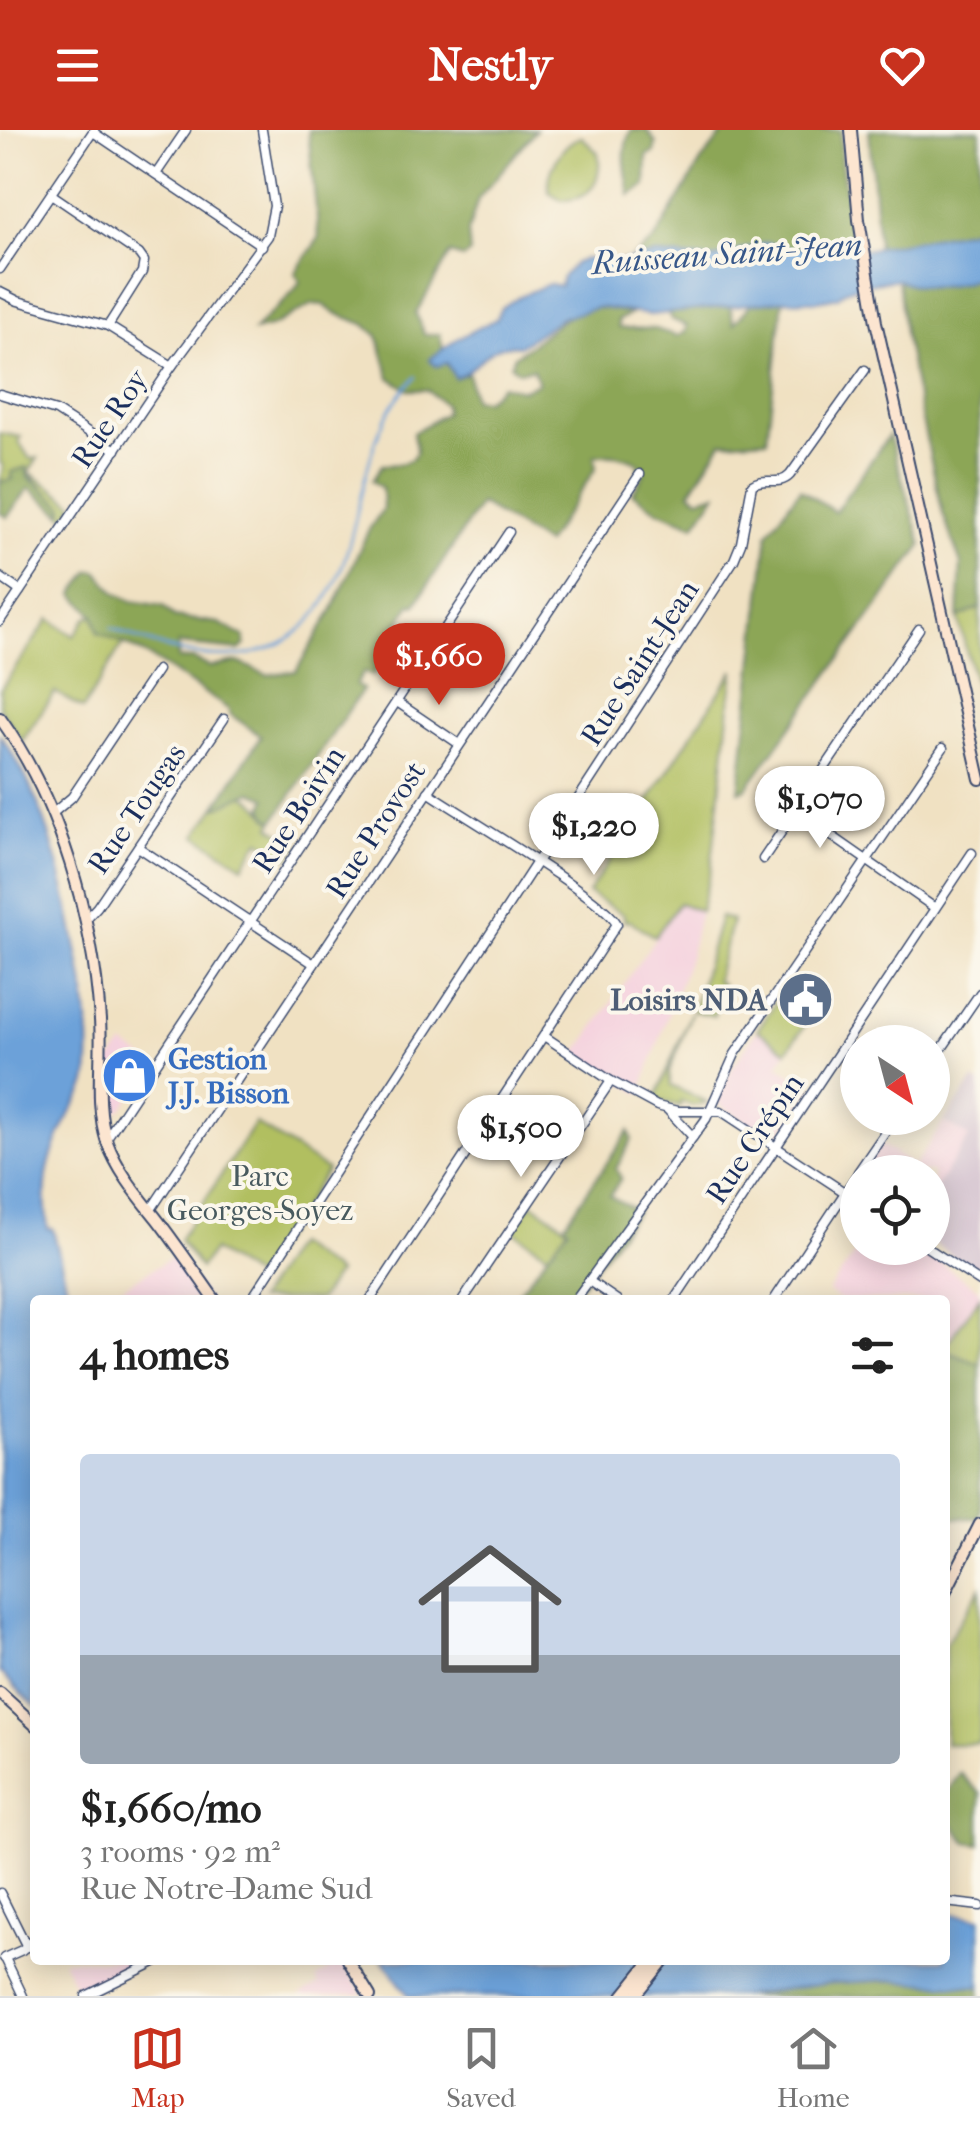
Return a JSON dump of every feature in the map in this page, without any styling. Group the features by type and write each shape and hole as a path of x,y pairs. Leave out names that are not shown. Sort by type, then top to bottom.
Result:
{"street":[{"path":"156,174 186,130"},
{"path":"0,268 94,131 262,246 271,231 274,206 262,130"},
{"path":"850,130 869,284 980,779"},
{"path":"51,194 144,261 142,272 108,326"},
{"name":"Rue Roy","path":"0,621 172,366 262,246"},
{"path":"0,292 18,301 108,326 172,366"},
{"name":"Rue Saint-Jean","path":"253,1295 738,553 752,485 780,482 790,475 864,370"},
{"path":"0,394 56,411 116,450"},
{"name":"Rue Provost","path":"150,1211 640,474"},
{"name":"Rue Boivin","path":"106,1139 508,532"},
{"path":"0,577 20,591"},
{"path":"763,859 919,630"},
{"path":"53,813 72,797 157,670"},
{"path":"397,702 459,744"},
{"path":"0,718 28,761 53,813 70,863 100,1021 101,1115 106,1139 123,1176 211,1295"},
{"name":"Rue Tougas","path":"83,921 97,907 224,719"},
{"path":"579,1295 693,1137 735,1054 943,748"},
{"path":"373,1295 617,921 536,862 428,792"},
{"path":"769,792 935,908"},
{"path":"138,847 314,964"},
{"name":"Rue Crépin","path":"677,1295 972,853"},
{"path":"950,1036 980,993"},
{"path":"544,1036 611,1080 667,1109 693,1137"},
{"path":"466,1295 611,1080"},
{"path":"667,1109 709,1110 727,1115 840,1190"},
{"path":"101,1115 115,1118 126,1111"},
{"path":"777,1295 840,1201"},
{"path":"950,1262 980,1282"},
{"path":"589,1281 609,1295"},
{"path":"950,1581 980,1524"},
{"path":"0,1693 30,1720"},
{"path":"0,1893 26,1947"},
{"path":"950,1903 980,1906"},
{"path":"23,1996 2,1959 30,1943"},
{"path":"86,1996 149,1965"},
{"path":"351,1965 370,1996"},
{"path":"623,1996 648,1965"},
{"path":"634,1996 660,1965"}],"shaded area":[{"path":"679,903 700,911 690,955 640,1094 577,1053"},
{"path":"757,1030 787,1051 778,1065 811,1088 775,1139 717,1103 732,1068"},
{"path":"124,1045 154,1064 122,1109 113,1112 105,1106 106,1066"},
{"path":"974,1080 980,1084 980,1275 950,1254 950,1166 969,1137 950,1125 950,1113"},
{"path":"950,1125 969,1137 950,1166 950,1155 921,1155 935,1135 950,1135"},
{"path":"881,1144 898,1155 874,1155"},
{"path":"176,1255 205,1295 109,1295"},
{"path":"847,1265 943,1265 980,1290 980,1297 950,1339 950,1295 828,1292"},
{"path":"64,1965 132,1965 78,1992"},
{"path":"335,1965 344,1965 363,1994 299,1996 319,1985 316,1979"}],"green space":[{"path":"308,130 536,130 478,199 468,232 470,253 463,258 450,254 416,313 424,334 440,334 443,351 431,359 446,362 455,378 468,373 473,399 485,400 502,385 522,390 538,383 533,369 519,371 511,365 514,356 564,319 586,310 606,308 631,314 618,320 619,328 655,329 678,336 687,326 671,319 668,311 730,305 734,324 751,304 783,300 767,439 722,442 690,492 699,498 717,493 695,525 659,511 632,493 644,474 638,469 640,464 612,455 594,456 596,468 546,544 480,504 415,605 411,604 393,631 399,635 372,676 364,672 356,685 363,689 274,821 263,808 267,798 252,792 215,808 261,736 165,666 98,633 94,615 74,594 90,571 97,571 117,594 132,601 163,606 174,617 219,623 244,637 245,645 239,650 178,644 178,659 193,659 210,667 238,662 267,675 296,671 333,609 368,531 383,509 382,488 372,481 382,465 412,458 416,449 413,433 445,413 445,405 427,390 409,390 390,378 378,336 364,324 324,305 313,304 273,326 254,331 296,288 300,281 295,273 319,238"},
{"path":"631,130 647,130 656,143 654,153 647,155 646,186 630,195 625,154"},
{"path":"726,130 841,130 841,161 855,252 765,243 710,260 656,255 631,259 654,241 701,162"},
{"path":"869,130 980,130 980,228 878,248"},
{"path":"582,137 598,153 596,180 580,197 562,200 549,192 550,176 562,151"},
{"path":"980,277 980,608 958,618 961,564 943,514 919,407 898,279 927,286"},
{"path":"0,433 21,437 19,442 30,459 38,458 29,472 75,504 66,517 62,514 64,510 26,471 10,482 0,482"},
{"path":"889,435 922,545 746,789 739,791 768,533 800,489 835,512"},
{"path":"27,467 28,477 64,506 62,514 29,488 7,517 0,513 0,482 13,479 11,472"},
{"path":"980,608 980,704 958,618"},
{"path":"94,615 124,642 83,709 55,692 22,741 0,708 0,690 49,619 74,636 87,617"},
{"path":"734,670 711,870 700,911 679,903 655,937 624,921 624,915 588,893"},
{"path":"240,795 255,802 274,821 271,826 298,845 289,858 260,840 243,866 196,835 215,808"},
{"path":"720,917 732,920 716,981 722,984 714,1016 693,1011"},
{"path":"790,981 821,1002 787,1051 757,1030"},
{"path":"691,1013 669,1072 671,1086 707,1102 693,1106 681,1101 680,1106 655,1100"},
{"name":"Parc Georges-Soyez","path":"255,1123 327,1170 256,1278 213,1250 200,1268 179,1240"},
{"path":"629,1131 632,1139 616,1169 621,1178 610,1196 637,1211 574,1295 517,1295 568,1228 564,1225"},
{"path":"532,1203 568,1228 548,1254 513,1231"},
{"name":"Parc Georges-Soyez","path":"294,1244 337,1273 322,1295 261,1295"},
{"path":"980,1297 980,1364 950,1353 950,1339"},
{"path":"950,1353 980,1364 977,1518 950,1518"},
{"path":"980,1588 980,1744 950,1744 950,1637"},
{"path":"960,1773 980,1793 980,1844 967,1842 950,1822 950,1788"},
{"path":"888,1980 980,1987 980,1996 740,1996 829,1983"}],"water":[{"path":"980,228 980,277 960,283 927,286 898,279 861,285 838,297 818,301 785,300 650,315 599,307 561,318 519,346 499,347 455,378 447,363 436,366 430,359 457,339 496,319 501,308 520,296 549,284 560,286 562,277 575,263 585,259 622,261 656,255 710,260 765,243 795,248 839,242 855,252"},
{"path":"0,735 28,781 56,856 87,1006 89,1060 84,1091 57,1142 46,1182 48,1229 53,1229 69,1295 30,1295 30,1701 0,1672"},
{"path":"950,1914 980,1918 980,1987 888,1980 829,1983 740,1996 409,1996 386,1965 950,1965"}],"waterway":[{"name":"Ruisseau Saint-Jean","path":"111,628 174,650 240,656 281,643 312,619 332,589 346,554 376,441 392,407 416,377"}],"place":[{"name":"Loisirs NDA","path":"806,1000"},
{"name":"Gestion J.J. Bisson","path":"129,1076"}]}
